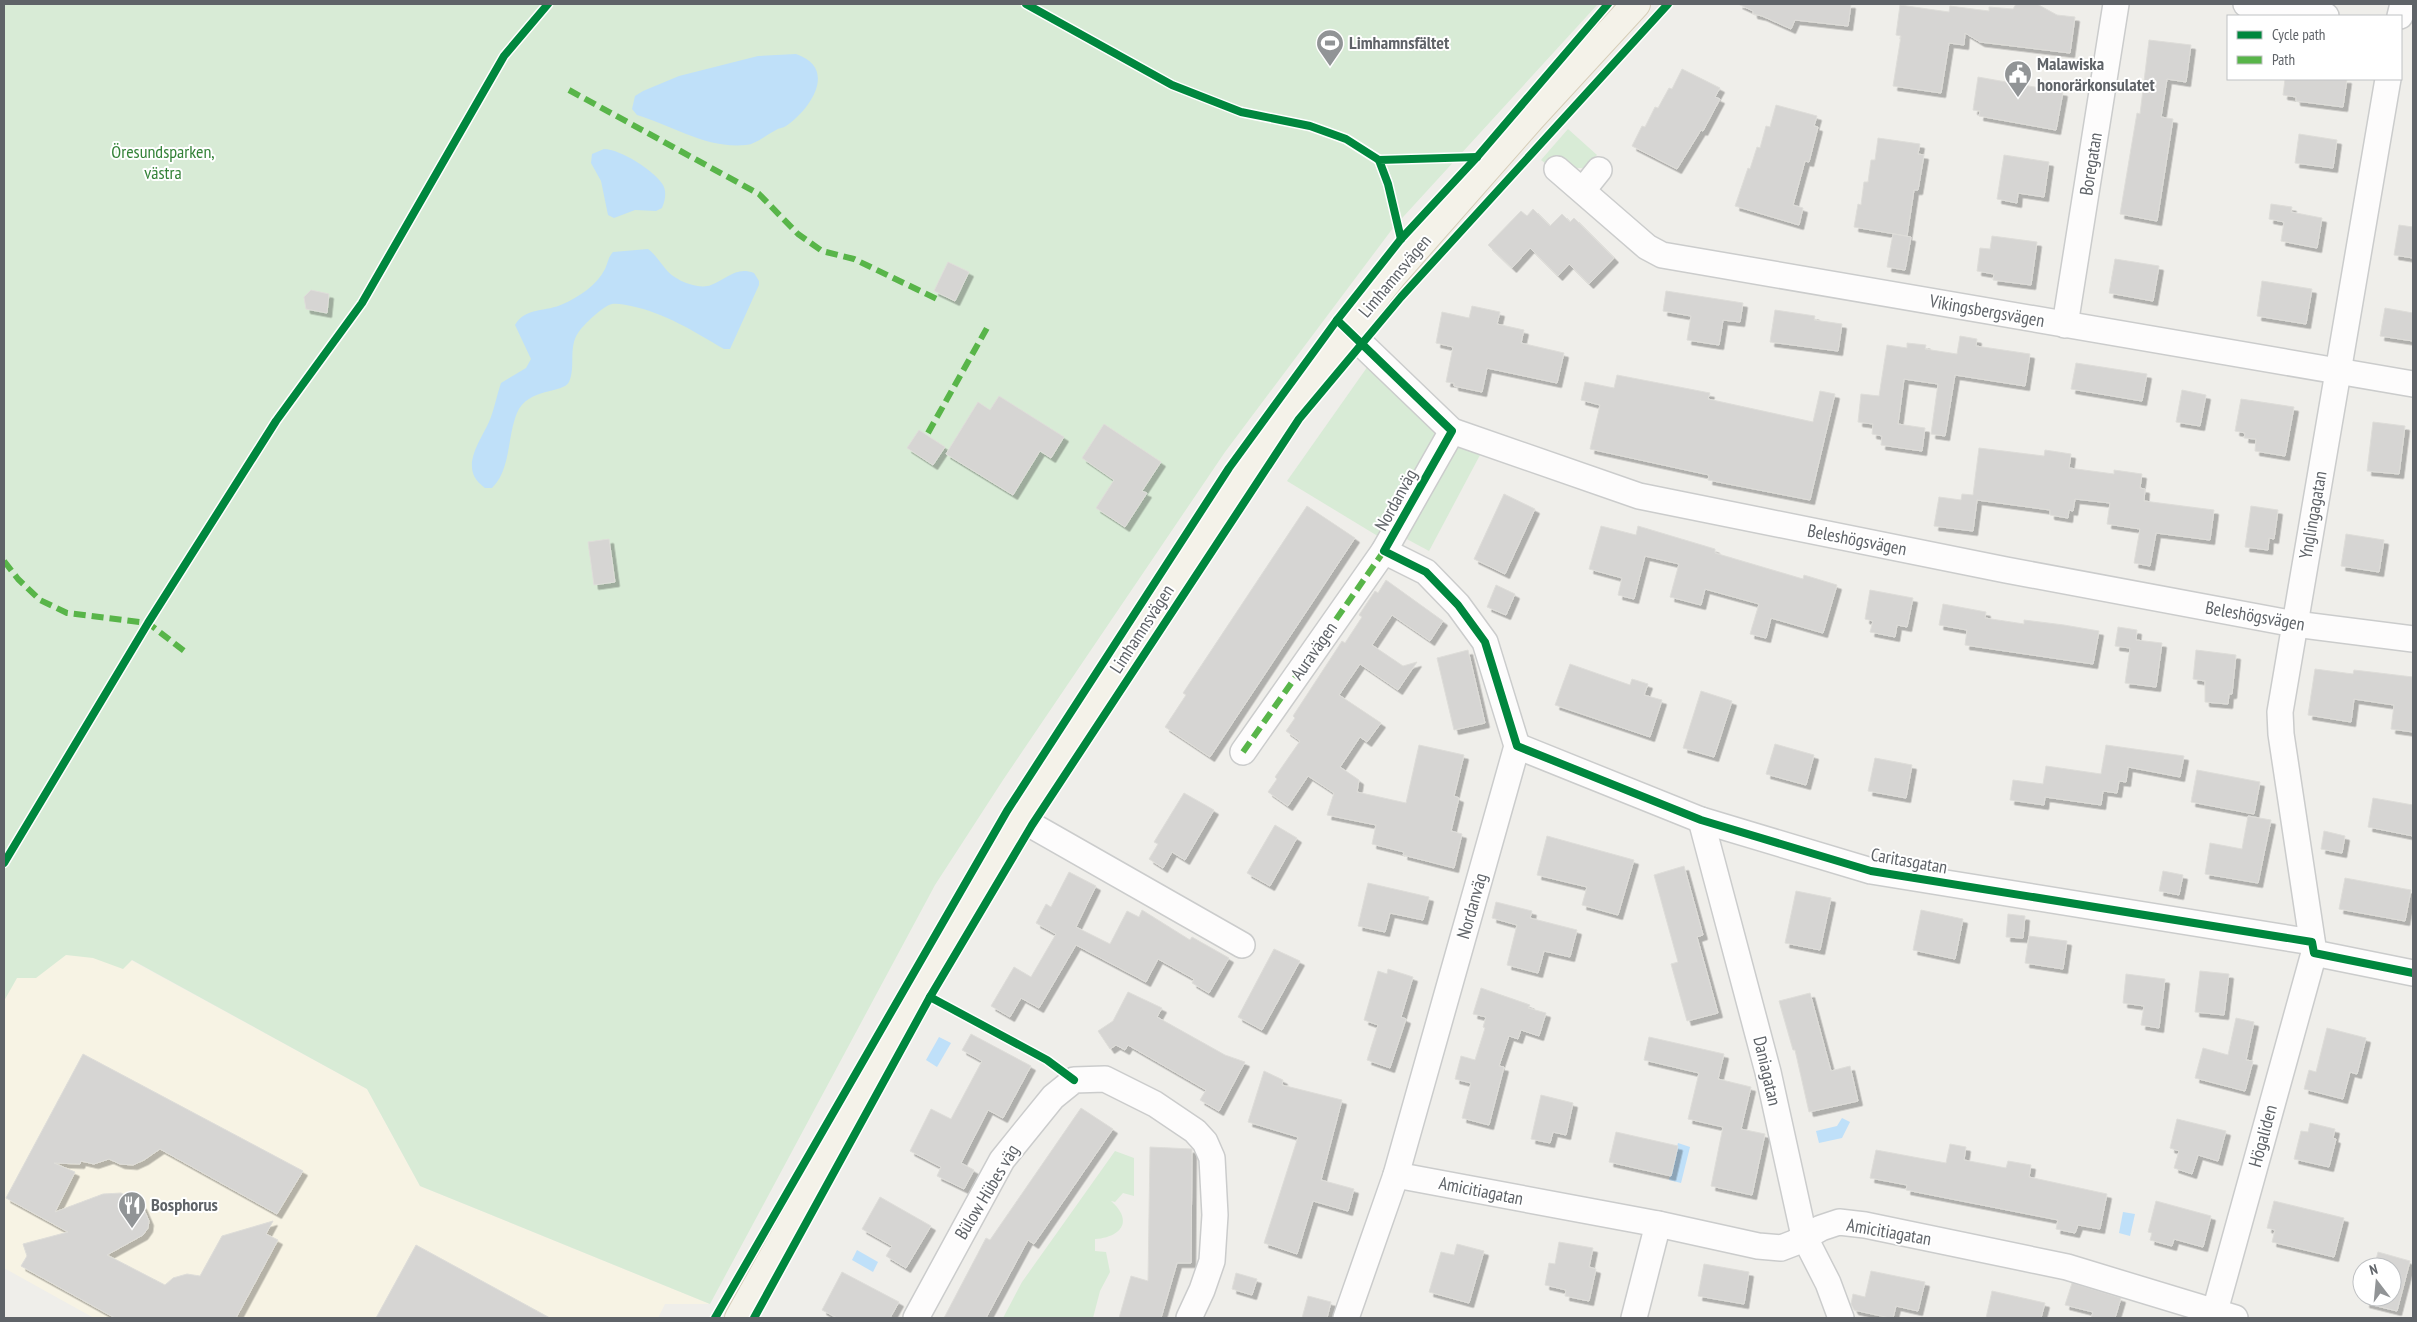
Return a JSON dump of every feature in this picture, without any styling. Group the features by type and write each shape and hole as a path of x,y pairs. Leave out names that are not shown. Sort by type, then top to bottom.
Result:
{"main road":[{"name":"Limhamnsvägen","path":"739,1318 1018,818 1281,423 1348,331 1392,276 1532,116 1636,4"}],"street":[{"name":"Boregatan","path":"2065,325 2116,4"},
{"path":"2246,4 2319,15"},
{"name":"Ynglingagatan","path":"2313,947 2281,734 2280,712 2388,80"},
{"name":"Vikingsbergsvägen","path":"1557,169 1647,247 1662,255 2413,384"},
{"path":"1582,190 1599,170"},
{"name":"Beleshögsvägen","path":"1348,331 1452,431 1639,496 2006,570 2295,624 2413,639"},
{"name":"Nordanväg","path":"1346,1318 1396,1174 1517,746 1486,642 1458,605 1426,572 1384,551 1452,431"},
{"name":"Auravägen","path":"1243,752 1384,551"},
{"name":"Caritasgatan","path":"1517,746 1701,820 1871,870 2313,947 2413,973"},
{"path":"1018,818 1242,945"},
{"name":"Daniagatan","path":"1701,820 1768,1072 1804,1236 1828,1283 1841,1318"},
{"name":"Högaliden","path":"2221,1316 2313,947"},
{"name":"Bülow Hübes väg","path":"916,1318 1002,1160 1053,1097 1074,1080 1105,1079 1155,1104 1195,1131 1205,1142 1212,1158 1215,1215 1212,1261 1202,1290 1189,1318"},
{"name":"Amicitiagatan","path":"1396,1174 1658,1224 1766,1247 1781,1248 1821,1228 1839,1222 1864,1225 2067,1267 2221,1316"},
{"path":"1634,1318 1658,1224"}],"shaded area":[{"path":"43,912 367,1089 420,1186 710,1304 665,1304 658,1318 94,1318 4,1268 4,983"}],"green space":[{"name":"Öresundsparken, västra","path":"4,4 1598,4 1393,228 1225,452 1003,780 935,885 710,1304 420,1186 367,1089 132,960 123,969 93,958 66,955 36,978 17,978 4,1001"},
{"path":"1568,129 1597,155 1583,168 1553,169 1541,160"},
{"path":"1368,366 1440,433 1381,538 1287,481"},
{"path":"1453,441 1480,455 1429,551 1403,537"},
{"path":"1115,1151 1134,1158 1134,1196 1123,1193 1115,1202 1111,1201 1122,1215 1121,1227 1112,1235 1095,1239 1095,1251 1106,1252 1110,1272 1100,1291 1093,1318 1003,1318 1022,1282"}],"water":[{"path":"796,54 809,60 816,69 818,78 816,89 811,99 804,110 786,126 750,144 718,144 690,136 637,115 632,109 635,96 679,76 758,56"},
{"path":"604,149 628,157 645,167 659,179 665,191 662,208 656,211 635,210 614,218 608,215 601,181 591,163 592,154"},
{"path":"648,249 673,276 685,283 707,286 737,272 748,271 754,273 759,281 759,285 730,349 724,349 679,323 656,313 622,304 608,305 594,316 578,333 573,345 572,370 569,382 565,386 537,395 522,405 514,422 503,472 492,488 485,488 477,480 473,472 474,453 491,417 501,383 526,368 531,359 515,325 519,319 524,315 563,304 587,290 602,275 613,252"},
{"path":"939,1037 951,1043 937,1067 926,1060"},
{"path":"1842,1118 1850,1122 1842,1138 1819,1143 1816,1131 1837,1126"},
{"path":"1678,1143 1690,1147 1681,1183 1669,1180"},
{"path":"2123,1212 2135,1214 2130,1236 2119,1233"},
{"path":"857,1250 878,1262 873,1272 852,1260"}],"building":[{"path":"1738,4 1851,4 1848,26 1795,20 1791,29 1753,14 1753,11"},
{"path":"2016,4 2037,4 2057,15 2075,17 2070,53 1980,42 1965,33 1964,45 1949,43 1941,93 1893,86 1901,36 1896,35 1900,5 1949,12 1950,6 1989,11 1989,7 2013,9"},
{"path":"2149,40 2191,45 2186,82 2167,79 2161,117 2173,119 2157,221 2120,214 2137,113 2140,114"},
{"path":"1682,69 1720,88 1715,97 1720,99 1703,131 1701,130 1677,169 1632,146 1642,126 1645,127 1655,107 1658,108 1669,88 1672,89"},
{"name":"Malawiska honorärkonsulatet","path":"1978,77 2063,92 2056,130 1979,116 1980,111 1973,110"},
{"path":"2285,80 2347,80 2343,107 2296,101 2296,97 2283,95"},
{"path":"1776,105 1817,116 1814,126 1818,127 1809,162 1805,161 1793,205 1803,208 1799,225 1735,206 1757,147 1760,148 1766,126 1770,127"},
{"path":"2299,134 2337,140 2333,168 2295,163"},
{"path":"1878,138 1920,144 1918,154 1924,155 1918,190 1914,190 1907,236 1854,227 1858,204 1861,205 1864,182 1868,182 1871,160 1875,160"},
{"path":"2004,155 2049,162 2044,197 2018,193 2017,203 1997,199"},
{"path":"2271,204 2292,207 2291,212 2322,218 2317,248 2281,241 2284,222 2269,219"},
{"path":"1533,209 1550,226 1562,214 1570,222 1574,218 1614,258 1589,284 1569,264 1558,276 1530,248 1512,268 1488,245 1521,211 1527,216"},
{"path":"2399,225 2413,227 2413,258 2394,255"},
{"path":"1893,234 1911,237 1905,270 1887,267"},
{"path":"1992,236 2037,242 2031,285 1993,280 1994,274 1977,271 1980,248 1990,249"},
{"path":"2115,259 2159,266 2153,301 2109,293"},
{"path":"948,262 969,272 955,301 934,291"},
{"path":"2262,281 2312,289 2306,324 2257,316"},
{"path":"311,290 329,294 327,313 306,309 304,297"},
{"path":"1666,291 1743,303 1740,322 1723,320 1719,345 1687,340 1691,316 1663,311"},
{"path":"1472,306 1500,312 1497,324 1524,330 1521,343 1564,353 1557,383 1487,368 1482,392 1454,386 1454,383 1446,382 1453,347 1436,343 1442,312 1469,318"},
{"path":"2385,308 2413,313 2413,341 2380,336"},
{"path":"1775,310 1815,316 1814,320 1842,324 1838,351 1770,342"},
{"path":"1960,336 1977,339 1976,346 2030,354 2025,386 1955,375 1945,436 1931,434 1938,384 1904,379 1898,424 1925,428 1922,451 1881,445 1882,436 1872,434 1873,424 1858,422 1861,394 1879,396 1887,345 1907,348 1907,343 1926,345 1925,349 1957,354"},
{"path":"2076,363 2147,374 2142,401 2071,389"},
{"path":"1617,375 1710,393 1708,399 1813,422 1820,391 1835,394 1810,500 1708,480 1709,475 1590,449 1600,405 1581,400 1585,382 1614,388"},
{"path":"2182,390 2206,395 2200,426 2176,422"},
{"path":"999,396 1064,437 1051,458 1040,451 1013,495 946,454 978,402 990,410"},
{"path":"2241,399 2294,407 2285,456 2255,451 2256,439 2244,438 2245,433 2235,431"},
{"path":"2373,422 2405,426 2399,474 2367,471"},
{"path":"1104,424 1161,462 1142,491 1147,493 1125,527 1096,508 1114,480 1082,458"},
{"path":"919,430 945,447 933,465 907,448"},
{"path":"1979,448 2044,456 2045,450 2071,454 2069,468 2114,474 2114,470 2142,474 2140,488 2145,489 2144,501 2214,510 2210,540 2156,533 2150,566 2134,563 2140,529 2107,524 2110,503 2075,499 2073,511 2069,510 2068,518 2050,515 2050,510 1977,500 1973,531 1934,526 1939,497 1961,500 1962,494 1973,495"},
{"path":"1504,494 1535,509 1505,574 1474,559"},
{"path":"1307,506 1355,538 1210,757 1165,727 1186,695 1183,693"},
{"path":"2251,506 2278,510 2274,539 2269,538 2268,550 2245,547"},
{"path":"1601,526 1636,535 1638,526 1715,549 1715,553 1803,579 1804,575 1837,585 1823,633 1771,618 1766,638 1750,634 1759,604 1705,589 1701,605 1670,597 1679,564 1645,556 1634,599 1618,595 1622,578 1589,569"},
{"path":"2346,534 2384,540 2379,572 2341,566"},
{"path":"609,539 615,582 594,585 588,542"},
{"path":"1386,580 1443,621 1430,641 1392,615 1372,645 1403,666 1417,662 1398,690 1360,664 1339,695 1381,723 1367,742 1360,737 1340,767 1359,780 1357,792 1406,803 1419,745 1464,755 1454,796 1459,798 1451,831 1462,834 1454,868 1403,855 1404,852 1372,844 1376,825 1327,815 1334,793 1308,776 1288,806 1268,792 1277,779 1275,777 1300,741 1286,731 1295,718 1293,716 1342,641 1345,643 1362,617 1359,615 1375,591 1378,593"},
{"path":"1496,585 1515,594 1506,615 1487,607"},
{"path":"1870,590 1913,598 1907,627 1897,625 1895,637 1870,632 1873,621 1865,619"},
{"path":"1943,604 1986,612 1985,618 2024,624 2024,620 2099,631 2093,664 1965,645 1967,630 1939,625"},
{"path":"2118,627 2137,630 2136,640 2162,643 2156,687 2125,683 2130,648 2115,646"},
{"path":"1468,650 1485,723 1454,730 1437,658"},
{"path":"2196,650 2236,655 2232,694 2229,694 2228,704 2205,702 2205,681 2193,679"},
{"path":"1570,664 1630,685 1632,679 1648,684 1644,695 1662,700 1650,737 1555,705"},
{"path":"2315,669 2353,674 2354,670 2413,677 2413,732 2391,729 2394,705 2354,699 2351,722 2308,715"},
{"path":"1701,691 1732,701 1714,757 1683,748"},
{"path":"1775,744 1814,755 1806,785 1766,774"},
{"path":"2106,745 2184,756 2180,777 2128,767 2126,782 2119,781 2117,793 2103,791 2101,805 2045,797 2044,805 2010,800 2013,780 2043,784 2046,766 2101,774"},
{"path":"1875,758 1912,765 1906,798 1868,791"},
{"path":"2197,770 2260,782 2254,814 2191,802"},
{"path":"1184,793 1214,810 1185,860 1172,852 1163,868 1149,859 1158,844 1154,842"},
{"path":"2373,798 2413,805 2413,836 2368,827"},
{"path":"2248,816 2271,820 2258,883 2205,874 2210,843 2242,849"},
{"path":"1275,825 1297,838 1270,886 1247,873"},
{"path":"2324,831 2345,836 2342,853 2321,849"},
{"path":"1547,836 1634,860 1618,915 1582,905 1587,887 1537,875"},
{"path":"1684,866 1703,935 1697,937 1718,1013 1687,1021 1671,964 1678,962 1654,875"},
{"path":"2163,871 2183,875 2179,895 2159,891"},
{"path":"1069,872 1096,886 1076,927 1110,944 1127,911 1139,917 1142,910 1190,940 1192,937 1229,958 1209,993 1192,983 1194,979 1158,959 1146,982 1076,945 1039,1008 1021,998 1010,1017 991,1006 1014,967 1031,977 1056,934 1036,923 1046,904 1051,907"},
{"path":"2345,878 2411,890 2405,921 2339,909"},
{"path":"1368,883 1429,897 1423,920 1390,913 1385,932 1358,926"},
{"path":"1796,891 1831,898 1820,950 1785,943"},
{"path":"1496,902 1532,911 1530,918 1577,930 1570,957 1544,951 1538,973 1507,965 1517,925 1492,918"},
{"path":"1921,910 1963,919 1955,959 1913,950"},
{"path":"2008,914 2025,916 2023,938 2006,937"},
{"path":"2029,936 2067,941 2063,969 2025,963"},
{"path":"1274,949 1300,961 1262,1030 1238,1017"},
{"path":"1388,969 1413,977 1401,1017 1406,1019 1390,1068 1367,1060 1378,1025 1364,1020 1378,971 1387,974"},
{"path":"2200,971 2229,974 2224,1015 2195,1012"},
{"path":"2126,974 2165,979 2159,1028 2141,1025 2144,1006 2123,1003"},
{"path":"1481,988 1530,1005 1528,1008 1546,1013 1539,1036 1521,1030 1518,1039 1509,1036 1499,1066 1504,1067 1489,1125 1462,1118 1471,1083 1455,1079 1461,1056 1475,1060 1485,1028 1483,1027 1486,1017 1473,1014"},
{"path":"1128,992 1162,1008 1157,1017 1225,1055 1245,1062 1219,1111 1200,1100 1206,1090 1128,1045 1125,1050 1116,1045 1110,1049 1098,1031 1113,1021"},
{"path":"1810,993 1831,1071 1850,1066 1858,1101 1809,1112 1795,1050 1793,1050 1779,1001"},
{"path":"2236,1018 2254,1022 2246,1060 2253,1061 2245,1091 2195,1078 2203,1048 2228,1055"},
{"path":"2327,1028 2366,1038 2357,1074 2350,1072 2343,1099 2304,1089 2309,1070 2316,1072"},
{"path":"971,1034 1031,1066 1003,1118 988,1110 961,1163 974,1170 964,1189 937,1176 941,1167 910,1151 931,1109 951,1119 982,1061 962,1050"},
{"path":"1649,1037 1724,1054 1718,1079 1751,1087 1741,1129 1765,1134 1752,1195 1711,1186 1723,1127 1688,1119 1699,1073 1644,1060"},
{"path":"83,1054 303,1171 277,1214 160,1149 133,1165 120,1164 109,1159 94,1164 81,1161 80,1164 54,1163 75,1172 55,1212 103,1194 121,1193 142,1205 149,1221 148,1228 143,1235 107,1255 165,1285 173,1278 187,1274 200,1276 222,1236 273,1221 266,1234 278,1240 236,1318 115,1318 21,1266 27,1256 23,1244 68,1232 6,1198"},
{"path":"1264,1071 1283,1080 1282,1085 1342,1100 1321,1180 1354,1189 1348,1211 1313,1201 1297,1254 1264,1243 1298,1137 1248,1122"},
{"path":"1541,1095 1573,1103 1566,1135 1553,1132 1550,1143 1531,1139"},
{"path":"1081,1108 1113,1129 1034,1244 1028,1240 986,1318 944,1318 986,1238 990,1240"},
{"path":"2177,1119 2226,1131 2218,1161 2198,1155 2192,1174 2174,1168 2179,1151 2170,1148"},
{"path":"2310,1123 2335,1129 2333,1138 2336,1139 2329,1167 2294,1159 2301,1131 2308,1132"},
{"path":"1616,1132 1678,1146 1671,1176 1609,1162"},
{"path":"1950,1144 1966,1147 1964,1160 2006,1168 2008,1161 2031,1165 2029,1177 2107,1194 2100,1229 2078,1225 2075,1233 2056,1229 2058,1220 1906,1190 1907,1185 1870,1178 1876,1150 1946,1163"},
{"path":"1150,1147 1192,1149 1191,1263 1177,1263 1161,1318 1119,1318 1131,1276 1148,1281"},
{"path":"880,1197 931,1226 906,1268 886,1256 892,1246 862,1229"},
{"path":"2156,1201 2211,1216 2203,1247 2174,1239 2172,1246 2150,1240 2152,1233 2148,1232"},
{"path":"2274,1201 2344,1218 2334,1257 2272,1242 2275,1230 2267,1228"},
{"path":"1559,1242 1593,1248 1589,1267 1596,1269 1589,1301 1565,1296 1566,1290 1545,1285 1549,1263 1555,1264"},
{"path":"1457,1244 1484,1251 1469,1303 1429,1292 1441,1252 1454,1255"},
{"path":"416,1245 550,1318 376,1318"},
{"path":"2378,1252 2396,1257 2377,1257"},
{"path":"2402,1259 2410,1261 2402,1292"},
{"path":"1704,1264 1749,1272 1744,1304 1698,1296"},
{"path":"1871,1271 1925,1282 1918,1311 1896,1306 1893,1318 1890,1318 1854,1310 1851,1304 1853,1294 1865,1297"},
{"path":"842,1272 899,1302 890,1318 837,1318 822,1310"},
{"path":"1236,1273 1257,1279 1252,1295 1232,1289"},
{"path":"2072,1283 2121,1298 2115,1318 2091,1318 2093,1312 2065,1305"},
{"path":"1992,1291 2045,1303 2041,1318 1986,1318"},
{"path":"1308,1296 1331,1302 1327,1318 1302,1318"},
{"path":"2381,1307 2398,1307 2397,1311"}],"marked path":[{"path":"569,90 759,194 798,234 822,251 854,259 939,300"},
{"path":"928,433 987,328"},
{"path":"1243,752 1384,551"},
{"path":"4,561 18,579 40,600 67,613 148,623 188,654"}],"cycle path":[{"path":"4,863 148,623 276,421 362,303 504,56 548,4"},
{"path":"1026,4 1172,85 1241,112 1310,126 1346,139 1379,160"},
{"path":"715,1318 1007,811 1229,468 1337,320 1401,239 1477,157 1608,4"},
{"path":"754,1318 930,997 1032,825 1299,419 1401,297 1668,4"},
{"path":"1401,239 1388,184 1379,160 1477,157"},
{"path":"1337,320 1452,431 1384,551 1426,572 1458,605 1485,642 1517,746 1701,820 1871,871 2312,942 2314,953 2413,973"},
{"path":"930,997 1047,1060 1074,1080"}],"place":[{"name":"Limhamnsfältet","path":"1330,67"},
{"name":"Malawiska honorärkonsulatet","path":"2018,98"},
{"name":"Bosphorus","path":"132,1229"}]}
